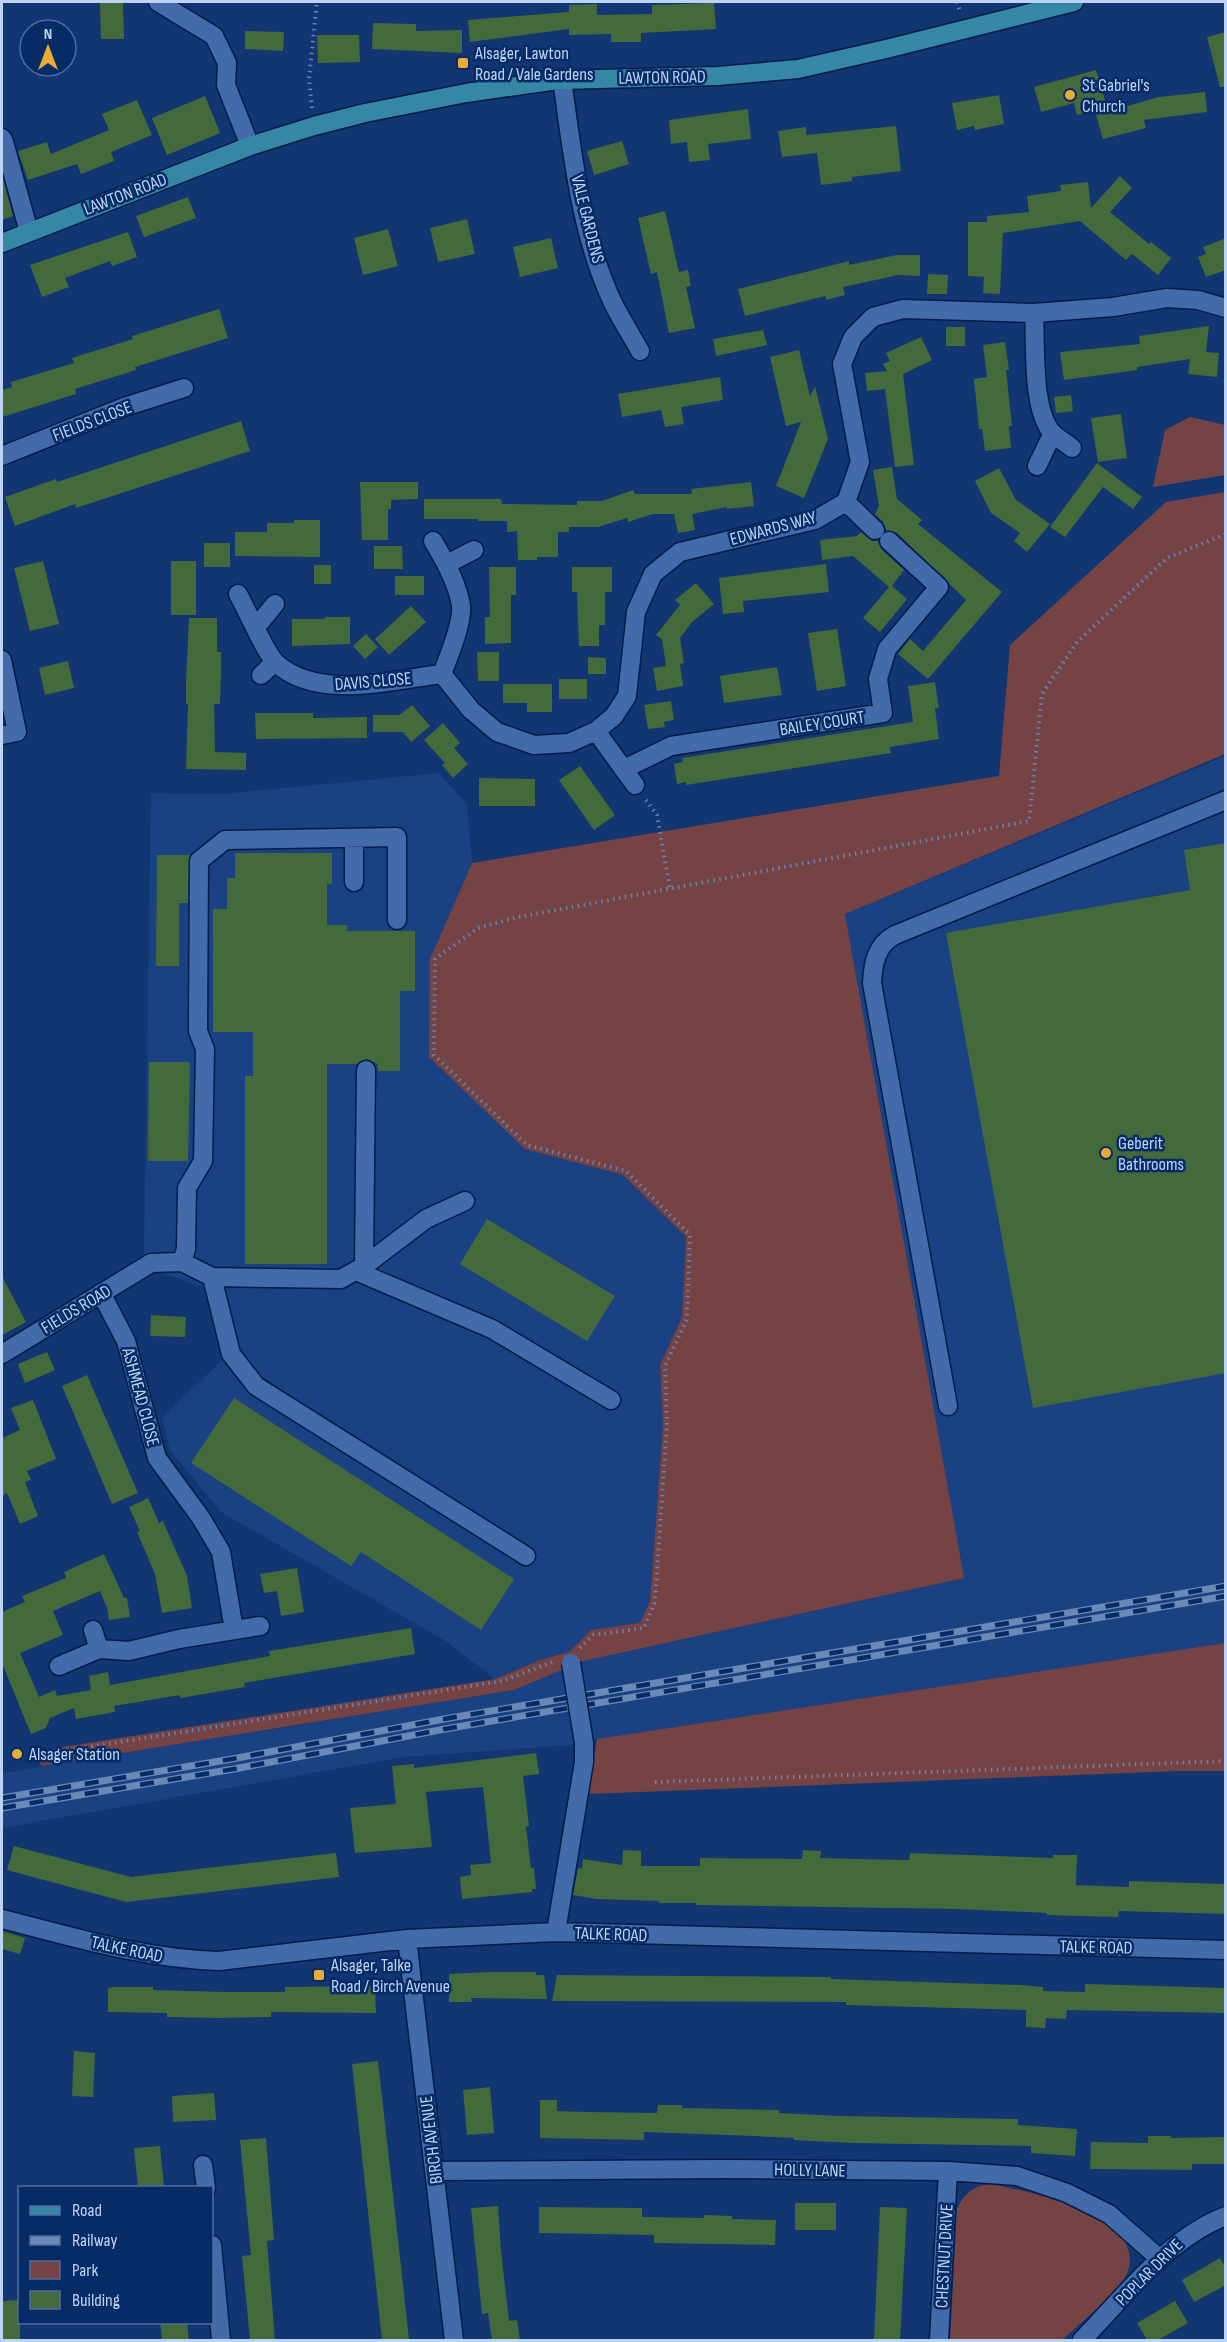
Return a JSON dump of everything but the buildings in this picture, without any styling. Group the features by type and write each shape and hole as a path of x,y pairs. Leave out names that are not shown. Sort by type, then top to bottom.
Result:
{"main road":[{"name":"LAWTON ROAD","path":"2,243 250,146 365,113 466,93 562,80 718,76 798,69 886,50 1074,2"}],"street":[{"path":"158,2 214,36 227,63 226,85 250,146"},
{"name":"VALE GARDENS","path":"562,80 578,188 599,267 613,302 640,351"},
{"path":"2,138 29,232"},
{"path":"846,502 861,462 842,364 853,337 873,317 903,309 1034,313 1113,307 1167,298 1198,300 1226,308"},
{"path":"1034,313 1039,400 1053,433 1072,448"},
{"name":"FIELDS CLOSE","path":"2,456 124,407 184,388"},
{"path":"1037,466 1053,433"},
{"name":"BAILEY COURT","path":"624,769 671,746 883,713 878,679 887,649 939,587 846,502"},
{"name":"EDWARDS WAY","path":"442,674 471,710 497,732 534,745 569,743 596,730 614,716 627,696 636,612 653,574 680,552 815,520 846,502"},
{"path":"433,542 447,564 462,608 454,643 442,674"},
{"path":"447,564 474,550"},
{"path":"238,594 275,662 261,675"},
{"path":"256,627 275,604"},
{"path":"2,660 9,733"},
{"name":"DAVIS CLOSE","path":"275,662 317,684 352,685 442,674"},
{"path":"596,730 635,785"},
{"path":"948,1406 872,983 875,957 886,939 1226,800"},
{"path":"397,920 398,837 225,840 199,861 198,1031 205,1049 203,1161 187,1188 186,1249 182,1262 212,1277 341,1279 360,1269 426,1219 465,1201"},
{"path":"354,838 354,882"},
{"path":"360,1269 366,1070"},
{"name":"FIELDS ROAD","path":"2,1354 151,1263 182,1262"},
{"path":"360,1269 492,1329 611,1400"},
{"path":"212,1277 231,1354 256,1386 526,1556"},
{"name":"ASHMEAD CLOSE","path":"101,1293 126,1341 157,1458 201,1518 221,1552 234,1630"},
{"path":"59,1666 99,1649 129,1651 260,1626"},
{"path":"93,1630 99,1649"},
{"path":"556,1932 584,1762 585,1743 572,1659"},
{"name":"TALKE ROAD","path":"2,1919 160,1957 219,1961 407,1939 556,1932 1226,1950"},
{"name":"BIRCH AVENUE","path":"407,1939 454,2340"},
{"path":"203,2165 206,2186"},
{"name":"HOLLY LANE","path":"435,2171 722,2169 948,2171 1017,2176 1067,2193 1109,2214 1160,2259"},
{"name":"CHESTNUT DRIVE","path":"939,2340 948,2171"},
{"name":"POPLAR DRIVE","path":"1082,2340 1160,2259 1189,2234 1226,2217"},
{"path":"213,2256 221,2340"}],"path":[{"path":"314,126 309,79 317,2"},
{"path":"572,1659 593,1635 644,1628 655,1602 667,1425 665,1366 687,1318 690,1235 626,1171 527,1145 434,1055 435,959 478,928 514,918 1029,821 1042,694 1077,642 1167,558 1226,534"},
{"path":"635,785 657,815 670,889"},
{"path":"32,1756 502,1682 542,1665"},
{"path":"655,1782 1226,1761"}],"shaded area":[{"path":"1225,756 1225,1643 597,1739 572,1745 404,1757 2,1828 2,1773 514,1690 583,1661 963,1578 845,914"},
{"path":"439,773 467,805 472,863 430,959 525,1149 623,1175 686,1237 682,1317 660,1365 663,1425 650,1601 640,1624 591,1630 569,1652 540,1660 495,1679 444,1640 221,1512 170,1450 162,1418 225,1357 205,1288 157,1271 144,1254 151,793 222,794"}],"green space":[{"path":"1190,417 1225,425 1225,475 1153,487 1165,430"},
{"path":"1225,492 1225,754 845,914 964,1578 583,1661 514,1690 42,1766 31,1752 495,1679 540,1660 569,1652 591,1630 640,1623 650,1601 663,1425 660,1365 682,1317 686,1237 623,1175 525,1149 429,1057 430,959 472,863 999,776 1010,645 1166,502"},
{"path":"1225,1643 1225,1771 588,1794 597,1739"},
{"path":"991,2184 1031,2193 1080,2209 1102,2220 1119,2234 1129,2251 1128,2271 1125,2278 1099,2307 1062,2340 950,2340 957,2208 971,2191 979,2186"}],"railway":[{"path":"2,1798 232,1759 444,1719 1226,1586"},
{"path":"2,1808 234,1769 445,1729 1226,1596"}],"place":[{"name":"Alsager, Lawton Road / Vale Gardens","path":"463,63"},
{"name":"St Gabriel's Church","path":"1070,95"},
{"name":"Geberit Bathrooms","path":"1106,1153"},
{"name":"Alsager Station","path":"17,1754"},
{"name":"Alsager, Talke Road / Birch Avenue","path":"319,1975"}]}
